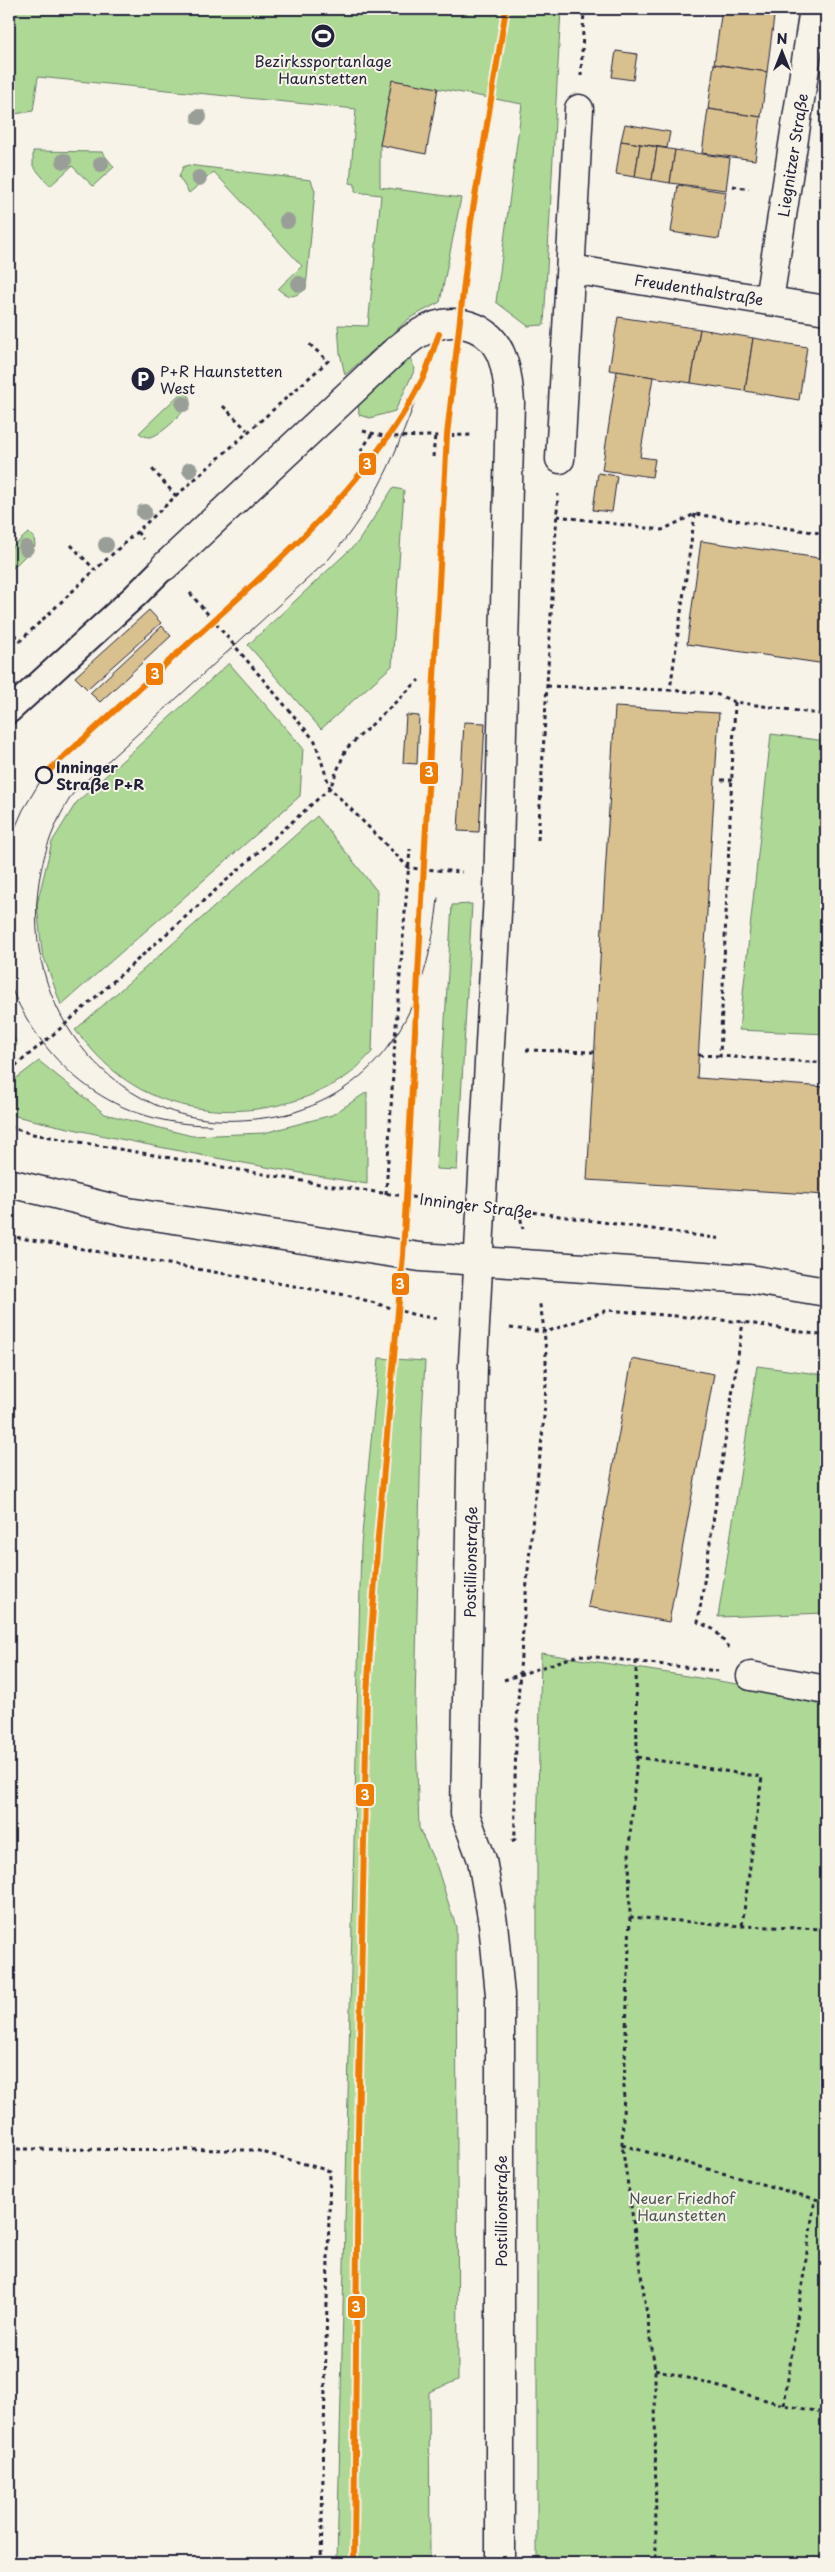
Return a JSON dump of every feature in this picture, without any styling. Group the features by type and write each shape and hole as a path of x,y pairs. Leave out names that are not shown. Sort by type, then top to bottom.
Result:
{"street":[{"name":"Liegnitzer Straße","path":"769,300 814,9"},
{"path":"560,459 579,109"},
{"name":"Freudenthalstraße","path":"571,269 826,310"},
{"name":"Postillionstraße","path":"165,566 392,354 419,333 443,323 474,326 488,334 504,362 508,382 509,435 498,894 480,1205 473,1372 465,1814 482,1860 493,1923 500,1995 500,2563"},
{"path":"9,1183 128,1212 369,1251 478,1262 749,1280 826,1292"},
{"path":"751,1676 826,1690"}],"lane":[{"path":"9,711 136,596 165,566"}],"path":[{"path":"579,109 584,9"},
{"path":"9,628 20,640 248,430 328,361 307,342"},
{"path":"223,406 248,430"},
{"path":"361,451 372,434 388,437 509,435"},
{"path":"433,457 435,435"},
{"path":"537,849 560,459"},
{"path":"152,469 176,496"},
{"path":"557,516 662,530 695,514 826,534"},
{"path":"670,690 695,514"},
{"path":"137,532 315,741 330,788 409,868"},
{"path":"71,546 95,570"},
{"path":"9,1071 62,1027 330,788 346,749 419,680"},
{"path":"547,686 670,690 716,694 735,702 826,715"},
{"path":"720,1056 735,702"},
{"path":"721,780 732,780"},
{"path":"386,1194 394,1039 410,849"},
{"path":"526,1040 526,1059"},
{"path":"526,1050 594,1052"},
{"path":"699,1055 826,1063"},
{"name":"Inninger Straße","path":"9,1127 34,1134 386,1194 519,1210 730,1240"},
{"path":"519,1210 520,1200"},
{"path":"9,1236 351,1296 415,1315"},
{"path":"482,1860 515,1839 514,1765 518,1675 546,1383 546,1332 608,1310 743,1322 826,1336"},
{"path":"715,1630 698,1622 743,1322"},
{"path":"468,1682 503,1680 579,1655 751,1676"},
{"path":"636,1661 637,1757 629,1848 630,1917 622,2145 655,2369 656,2563"},
{"path":"637,1757 762,1777 742,1926"},
{"path":"630,1917 742,1926 826,1929"},
{"path":"622,2145 826,2202"},
{"path":"9,2149 255,2150 330,2171 321,2563"},
{"path":"784,2404 815,2199"},
{"path":"655,2369 784,2404 826,2413"}],"green space":[{"path":"9,9 561,9 544,325 528,326 496,302 522,104 392,80 380,145 380,187 461,198 440,302 410,318 345,375 340,353 338,325 368,326 381,195 355,192 355,184 350,183 356,109 38,77 33,111 9,115"},
{"path":"33,151 102,152 114,167 93,186 72,166 50,186 33,166"},
{"path":"188,165 311,180 315,191 306,289 299,294 289,296 278,289 302,266 214,172 189,193 179,177 183,167"},
{"path":"410,358 415,369 395,411 370,418 359,415 358,400 394,366"},
{"path":"185,389 189,400 184,410 173,422 154,436 146,437 139,433"},
{"path":"393,488 404,490 392,666 321,729 248,645 358,542"},
{"path":"28,533 34,537 35,546 9,572 9,550"},
{"path":"229,663 303,748 300,796 61,1005 42,952 37,904 52,842 76,803"},
{"path":"771,734 826,741 826,1034 739,1030"},
{"path":"317,816 377,891 372,1052 350,1074 321,1091 292,1102 261,1108 229,1111 198,1108 168,1101 139,1089 114,1071 75,1030"},
{"path":"472,904 457,1170 436,1169 452,905"},
{"path":"9,1024 17,1045 9,1051"},
{"path":"39,1061 105,1114 192,1136 264,1133 332,1115 367,1092 367,1184 190,1153 15,1116 14,1080"},
{"path":"379,1358 425,1361 421,1435 415,1704 419,1828 437,1867 456,1927 458,2380 429,2392 430,2563 337,2563 361,1545"},
{"path":"757,1366 826,1375 826,1613 718,1617"},
{"name":"Neuer Friedhof Haunstetten","path":"541,1653 826,1698 826,2563 537,2563 537,1848"}],"building":[{"path":"722,9 775,9 767,72 714,64"},
{"path":"616,51 637,54 633,80 612,77"},
{"path":"714,64 767,72 761,117 708,109"},
{"path":"392,80 438,88 426,154 380,145"},
{"path":"708,109 761,117 755,160 702,153"},
{"path":"625,124 670,132 667,148 621,141"},
{"path":"621,141 640,144 635,177 616,174"},
{"path":"640,144 657,147 652,180 635,177"},
{"path":"657,147 675,150 670,183 652,180"},
{"path":"675,150 730,158 726,190 670,183"},
{"path":"678,185 726,192 719,239 671,232"},
{"path":"618,317 700,329 691,383 609,370"},
{"path":"700,329 753,338 745,391 691,383"},
{"path":"753,338 807,347 799,400 745,391"},
{"path":"617,371 653,377 640,457 655,459 652,477 602,470"},
{"path":"598,473 617,476 612,512 593,510"},
{"path":"701,541 826,559 826,664 687,644"},
{"path":"149,610 161,623 87,689 75,677"},
{"path":"162,626 171,636 100,702 90,693"},
{"path":"615,707 719,713 697,1078 826,1087 826,1195 587,1180"},
{"path":"406,715 419,716 417,764 403,763"},
{"path":"464,722 485,723 479,832 458,831"},
{"path":"632,1359 714,1374 669,1622 588,1607"}],"tram line":[{"path":"292,1113 244,1120 212,1120 181,1114 165,1109 122,1085 87,1053 61,1015 44,973 37,927 39,881 51,835 74,792 327,561 346,538 362,515 388,467 429,364"},
{"path":"9,842 23,810 44,775"},
{"path":"285,1115 321,1101 352,1083 377,1060 397,1034 413,1003 425,970 433,935 438,898"},
{"path":"9,983 24,1014 42,1042 63,1066 88,1087 114,1103 144,1115 176,1122 211,1125"}],"transit line":[{"name":"3","path":"354,2563 358,2135 367,1694 378,1537 403,1255 447,435 471,221 506,9"},
{"name":"3","path":"44,775 271,567 355,480 380,449 402,415 422,380 439,334"}],"place":[{"name":"Bezirkssportanlage Haunstetten","path":"323,36"},
{"name":"P+R Haunstetten West","path":"143,379"},
{"name":"Inninger Straße P+R","path":"44,775"}]}
